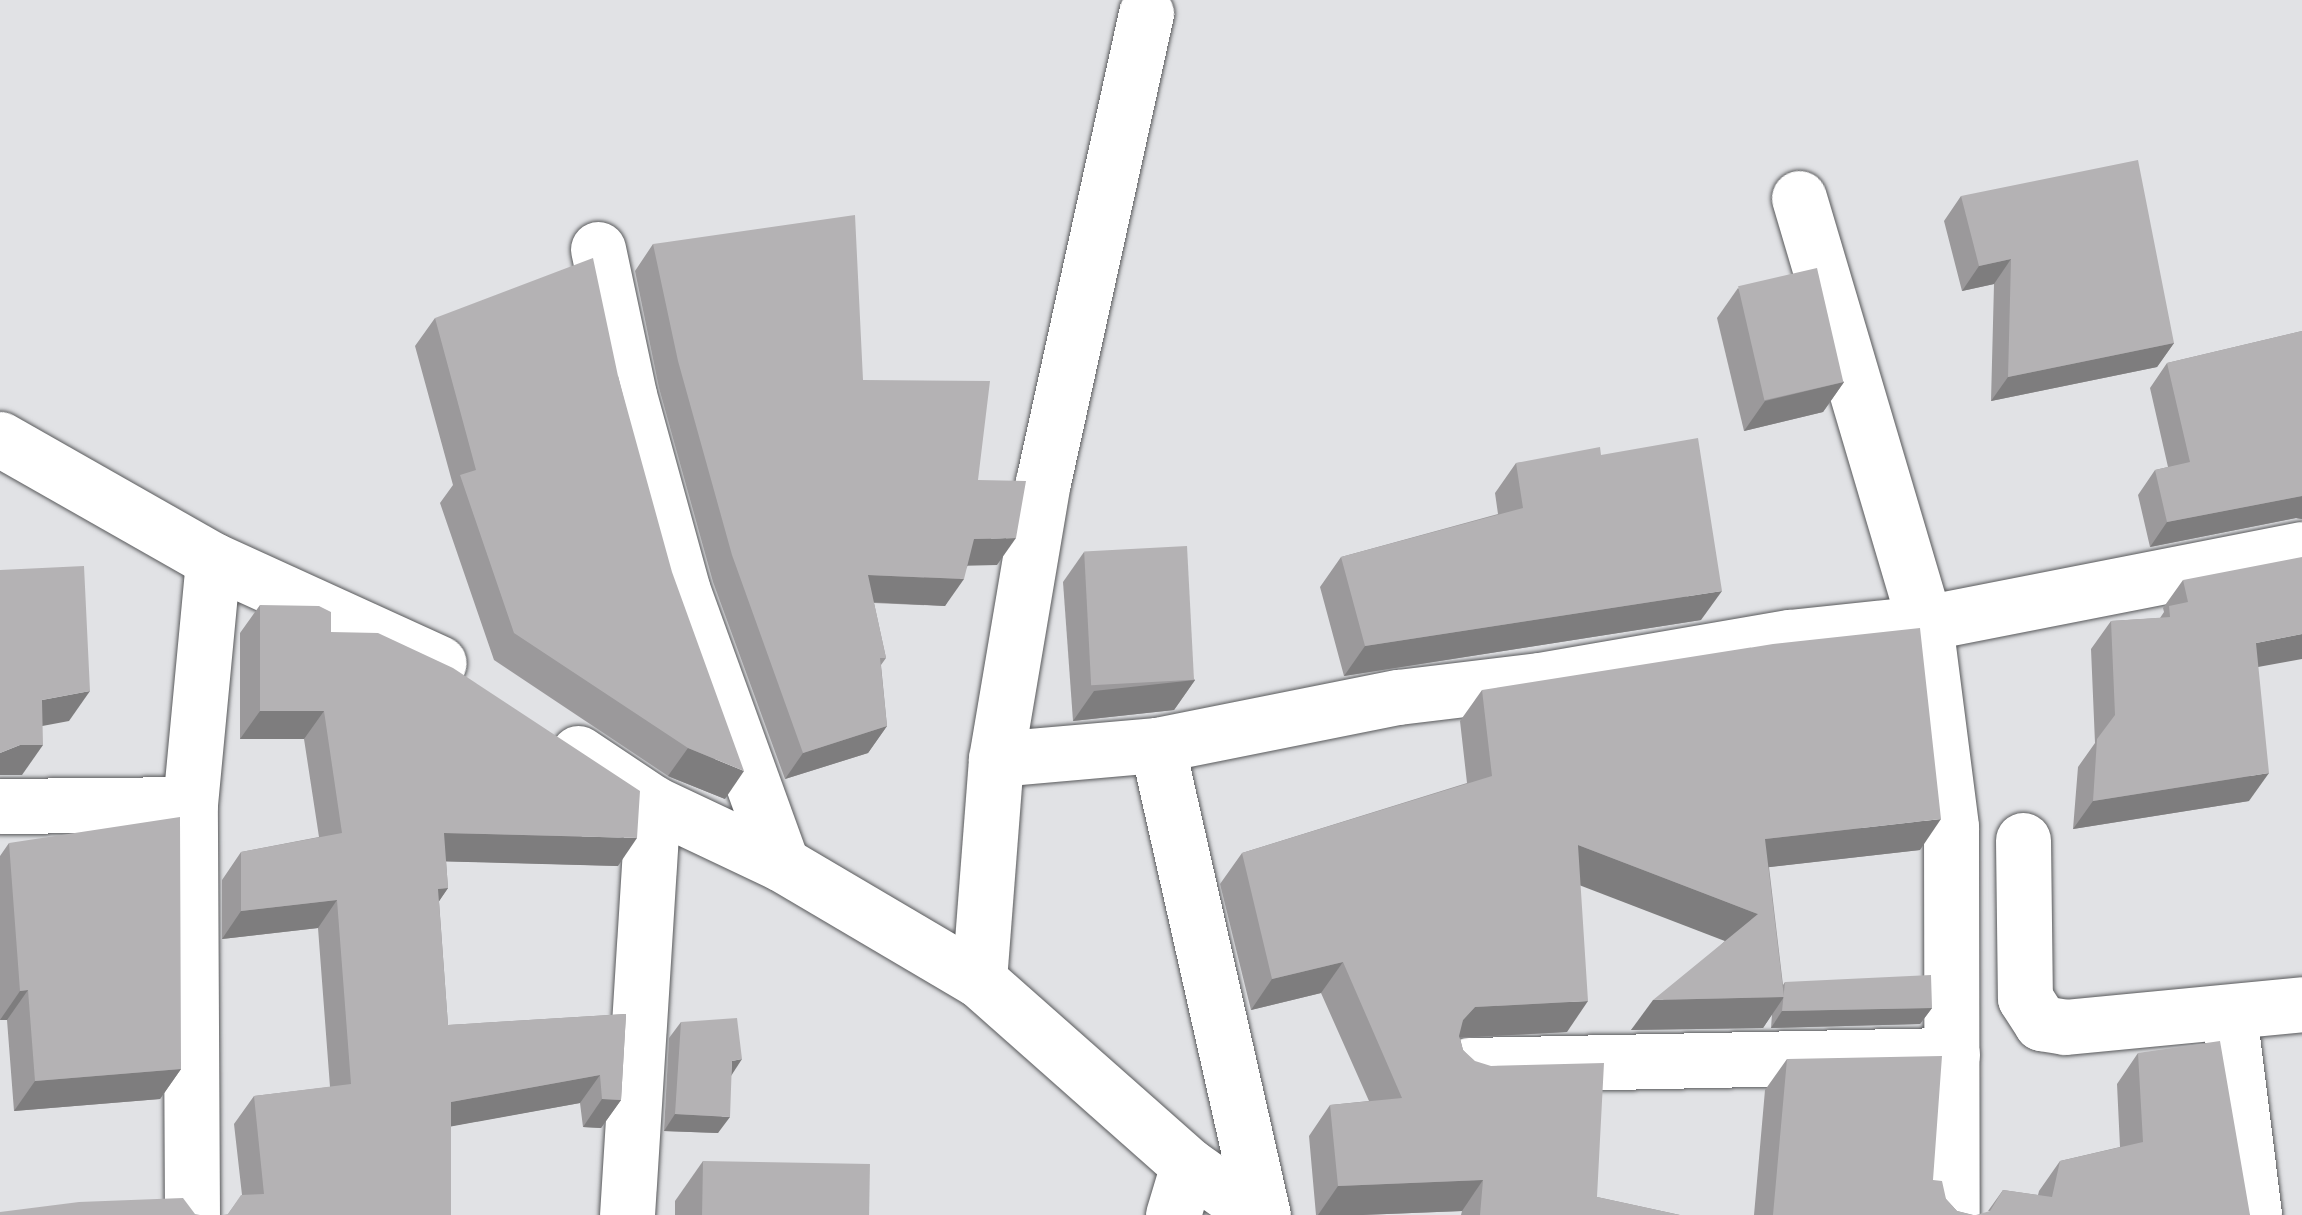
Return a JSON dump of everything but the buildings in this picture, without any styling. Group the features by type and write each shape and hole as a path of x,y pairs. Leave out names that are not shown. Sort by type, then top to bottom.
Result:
{"street":[{"path":"980,980 996,760 1043,482 1146,12"},
{"path":"1799,198 1925,623 1951,827 1952,1215"},
{"path":"598,249 629,395 683,590 782,864"},
{"path":"0,438 213,560 449,668 480,688"},
{"path":"996,760 1157,745 1398,697 1539,680 1790,637 1925,623 2302,549"},
{"path":"192,1215 190,804 213,560"},
{"path":"543,730 653,803 782,864 980,980 1180,1190 1261,1215 1157,745"},
{"path":"628,1215 653,803"},
{"path":"0,806 190,804"},
{"path":"2023,840 2025,998 2040,1024 2065,1027 2302,1004"},
{"path":"2229,1013 2254,1215"},
{"path":"1469,1065 1952,1055"}]}
